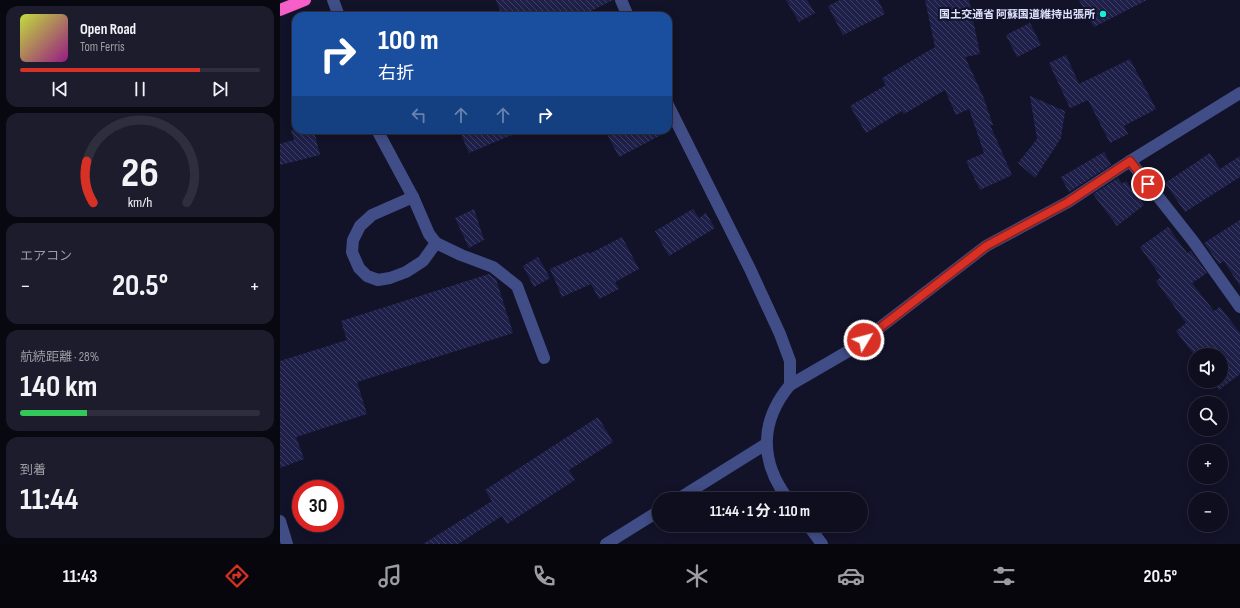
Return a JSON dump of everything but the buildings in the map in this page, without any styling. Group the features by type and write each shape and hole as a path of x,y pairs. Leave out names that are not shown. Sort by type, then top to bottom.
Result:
{"highway":[{"path":"280,10 305,0"}],"street":[{"path":"333,0 338,12"},
{"path":"621,0 626,12"},
{"path":"784,492 772,470 766,444 770,419 778,398 790,385 852,349 986,246 1068,202 1130,161 1240,93"},
{"path":"672,113 750,269 780,334 790,361 790,385"},
{"path":"379,134 413,196 429,234 436,242 461,255 493,267 517,286 544,358"},
{"path":"1130,161 1193,241 1240,307"},
{"path":"413,196 372,215 360,226 353,240 352,252 359,268 367,276 378,280 390,278 406,272 423,261 436,242"},
{"path":"689,492 766,444"},
{"path":"606,544 652,515"},
{"path":"280,522 286,544"},
{"path":"813,532 822,544"}],"place":[{"name":"国土交通省 阿蘇国道維持出張所","path":"1103,14"}],"route":[{"path":"864,340 986,246 1068,202 1130,161 1148,184"}]}
